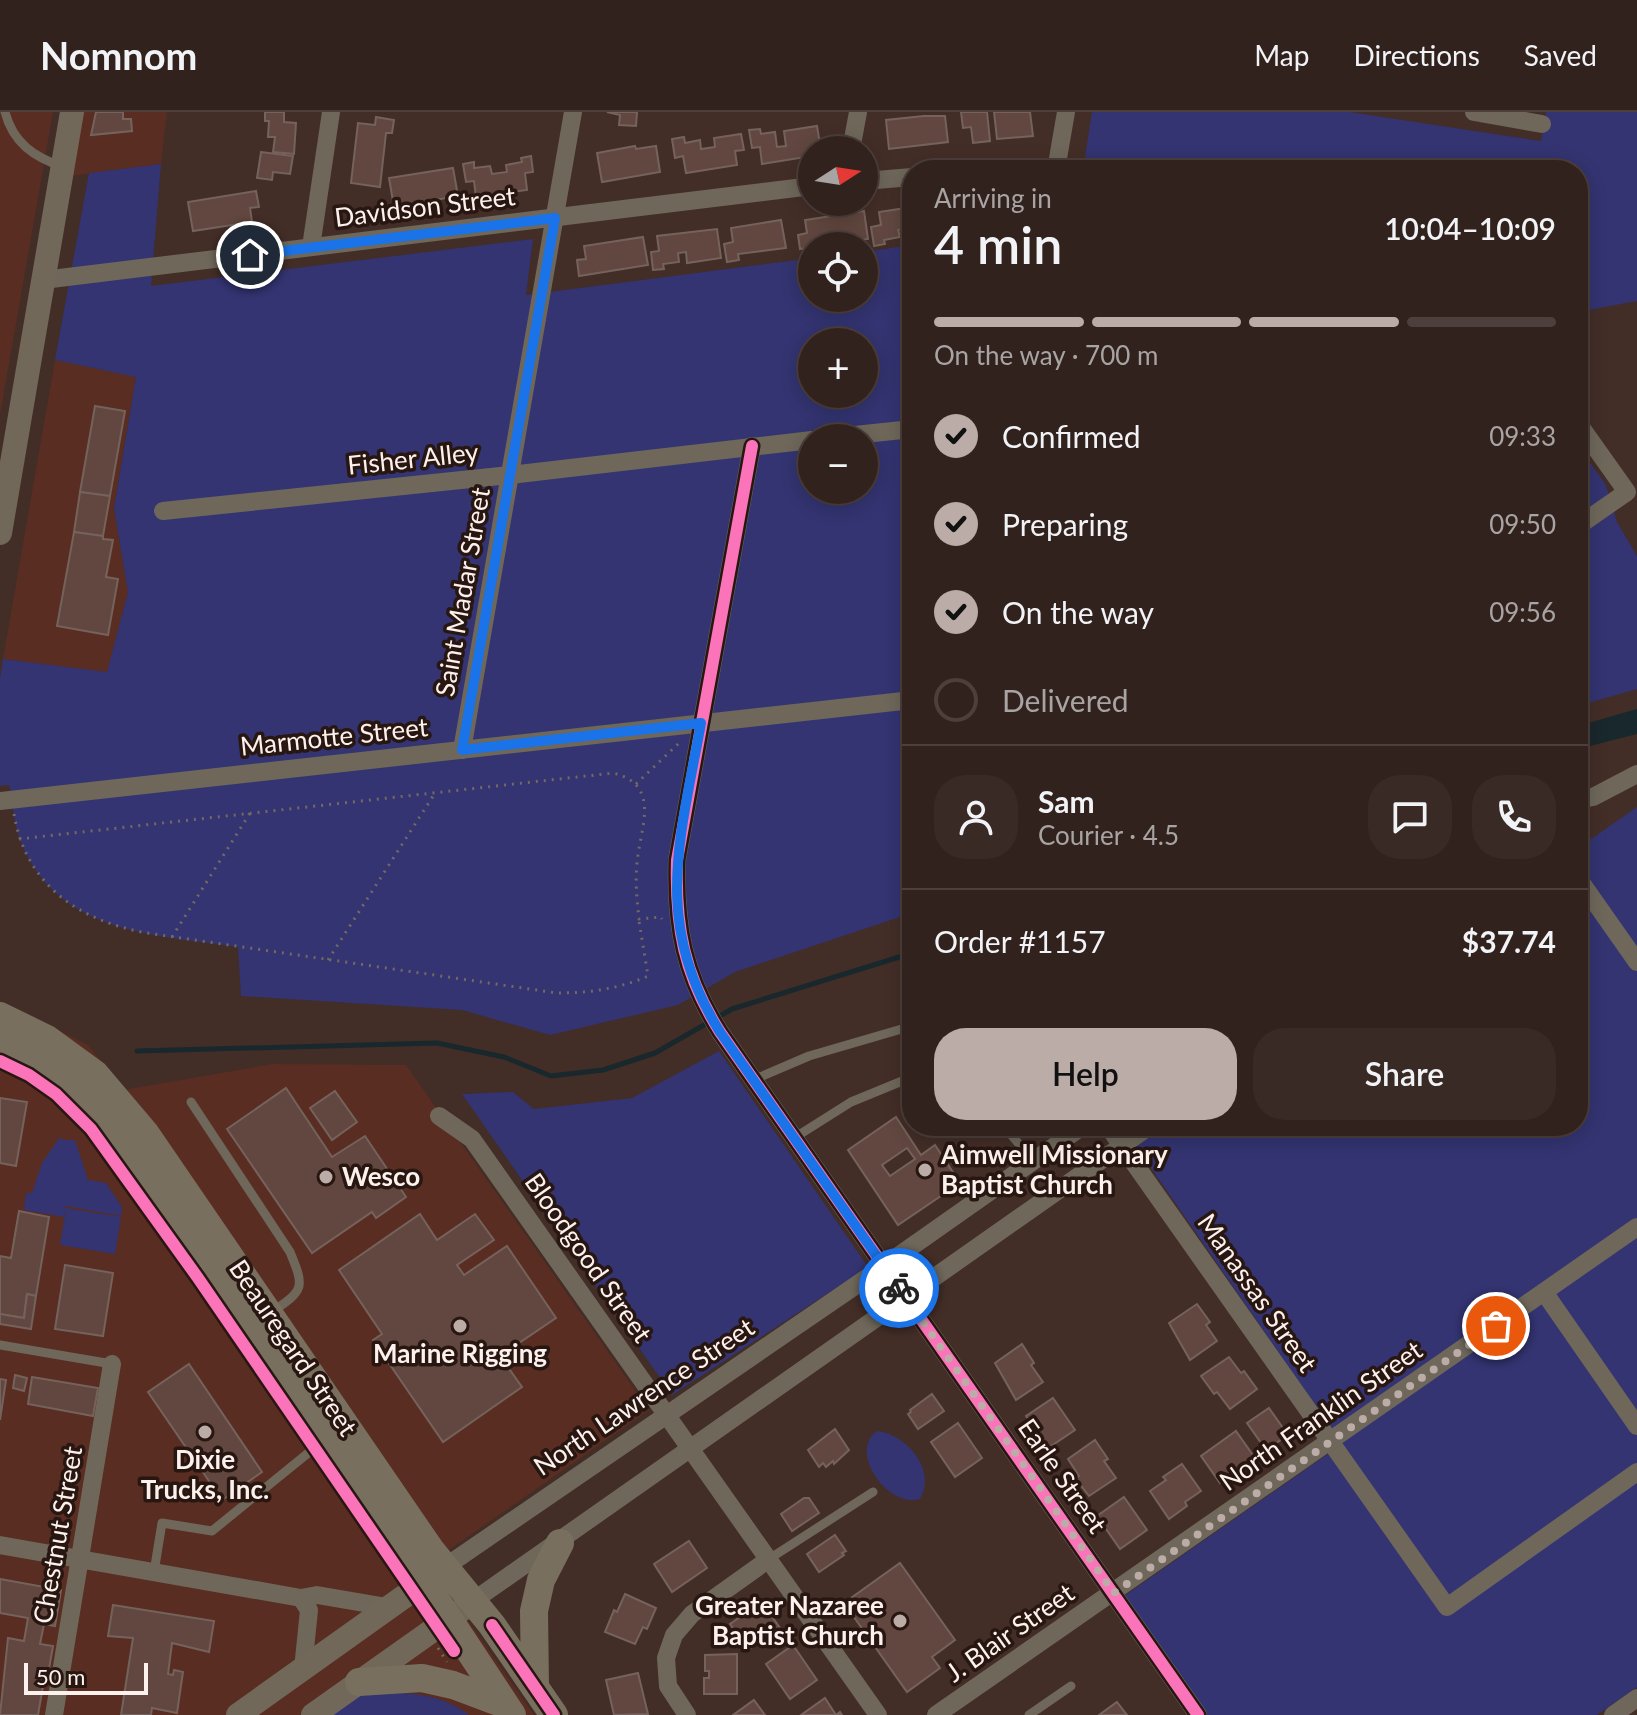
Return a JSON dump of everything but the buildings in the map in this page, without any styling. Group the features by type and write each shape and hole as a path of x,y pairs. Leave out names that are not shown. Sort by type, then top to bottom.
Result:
{"main road":[{"path":"0,533 72,112"},
{"name":"Beauregard Street","path":"0,1016 47,1039 95,1074 145,1133 269,1314 434,1574 442,1623 508,1709"},
{"name":"Beauregard Street","path":"0,1044 28,1056 72,1087 107,1124 326,1439 434,1574 473,1601 554,1715"},
{"path":"535,1687 534,1611 541,1580 560,1543"},
{"name":"North Lawrence Street","path":"238,1715 434,1574"},
{"path":"313,1715 473,1601"},
{"path":"359,1682 422,1678 453,1685 508,1709"}],"street":[{"path":"311,247 331,112"},
{"name":"Saint Madar Street","path":"462,750 573,112"},
{"path":"854,136 858,112"},
{"path":"1057,160 1066,112"},
{"path":"1474,112 1542,124"},
{"path":"878,180 902,178"},
{"name":"Davidson Street","path":"43,280 798,188"},
{"path":"878,433 902,430"},
{"path":"1588,437 1627,492 1588,519"},
{"name":"Fisher Alley","path":"163,511 798,441"},
{"name":"Earle Street","path":"752,446 677,860 678,925 687,969 703,1005 720,1032 1198,1715"},
{"name":"Marmotte Street","path":"7,807 462,750 902,701"},
{"path":"1588,797 1637,774"},
{"path":"1588,892 1637,962"},
{"name":"Bloodgood Street","path":"439,1116 472,1139 878,1715"},
{"name":"North Lawrence Street","path":"434,1574 1069,1136"},
{"name":"Manassas Street","path":"1115,1136 1447,1607 1637,1472"},
{"path":"473,1601 560,1543 690,1447 1136,1136"},
{"name":"North Franklin Street","path":"1114,1593 1637,1227"},
{"path":"1544,1292 1637,1426"},
{"name":"Chestnut Street","path":"54,1715 112,1364"},
{"path":"0,1545 301,1598 317,1595 387,1607"},
{"path":"687,1715 668,1686 666,1658 674,1635 692,1614 769,1559"},
{"name":"J. Blair Street","path":"936,1715 1114,1593"},
{"path":"301,1598 309,1610 303,1669"},
{"path":"1613,1715 1637,1698"}],"lane":[{"path":"5,112 9,126 26,150 63,167"},
{"path":"753,1080 809,1056 902,1029"},
{"path":"794,1138 851,1102 902,1081"},
{"path":"191,1102 290,1252 299,1272 301,1284 298,1294 269,1314"},
{"path":"1012,1136 1033,1161"},
{"path":"0,1345 112,1364"},
{"path":"154,1572 162,1523 212,1531 326,1439"},
{"path":"769,1559 873,1492"},
{"path":"1029,1715 1071,1686"}],"path":[{"path":"636,784 678,744"},
{"path":"7,807 19,839 38,873 68,904 109,925 172,937 557,993 595,992 648,976 635,884 645,803 636,784 623,775 604,773 19,839"},
{"path":"328,960 435,793"},
{"path":"172,937 250,813"},
{"path":"639,919 661,917 666,931"},
{"path":"442,1623 454,1651"}],"shaded area":[{"path":"0,112 53,112 0,415"},
{"path":"81,112 167,112 161,164 70,176"},
{"path":"1092,112 1349,112 1541,141 1546,112 1637,112 1637,301 1588,310 1588,160 1085,160"},
{"path":"161,164 151,286 533,239 526,295 798,260 798,312 878,312 878,250 902,246 902,916 735,972 678,1005 550,1035 462,1010 241,996 238,947 175,939 114,925 85,913 60,897 39,874 22,845 9,785 0,786 0,679 3,659 107,672 128,592 114,508 136,377 55,360 89,173"},
{"path":"55,360 136,376 114,508 128,592 107,673 3,659"},
{"path":"1588,460 1606,485 1617,522 1637,556 1637,689 1588,703"},
{"path":"1637,709 1637,734 1588,746 1588,723"},
{"path":"1637,807 1637,1687 1597,1715 1207,1715 1124,1596 1342,1444 1129,1136 1588,1136 1588,841"},
{"path":"0,1001 88,1045 123,1090 273,1064 406,1065 649,1410 429,1564 534,1715 0,1715"},
{"path":"719,1051 868,1267 672,1395 462,1094 513,1092 534,1109 632,1098"},
{"path":"60,1137 75,1140 88,1180 106,1183 122,1207 121,1216 66,1206 64,1217 24,1210 26,1193 32,1193 42,1163"},
{"path":"66,1208 121,1217 115,1254 60,1245"},
{"path":"878,1431 899,1439 916,1455 925,1476 920,1499 907,1500 895,1495 875,1475 867,1450 870,1439"},
{"path":"363,1693 405,1693 432,1697 469,1715 333,1715"}],"waterway":[{"path":"137,1051 437,1043 504,1057 551,1076 603,1070 655,1053 732,1009 902,956"}],"cycle path":[{"path":"752,446 677,860 680,929 690,970 720,1032 1198,1715"},
{"path":"0,1061 29,1075 56,1094 91,1129 198,1278 454,1651"},
{"path":"492,1625 554,1715"}],"way so far":[{"path":"899,1288 1114,1593 1496,1326"}],"place":[{"name":"Aimwell Missionary Baptist Church","path":"925,1170"},
{"name":"Wesco","path":"326,1177"},
{"name":"Marine Rigging","path":"460,1326"},
{"name":"Dixie Trucks, Inc.","path":"205,1432"},
{"name":"Greater Nazaree Baptist Church","path":"900,1621"}],"route":[{"path":"250,255 555,218 462,750 701,723 677,860 678,925 687,969 703,1005 720,1032 899,1288"}]}
